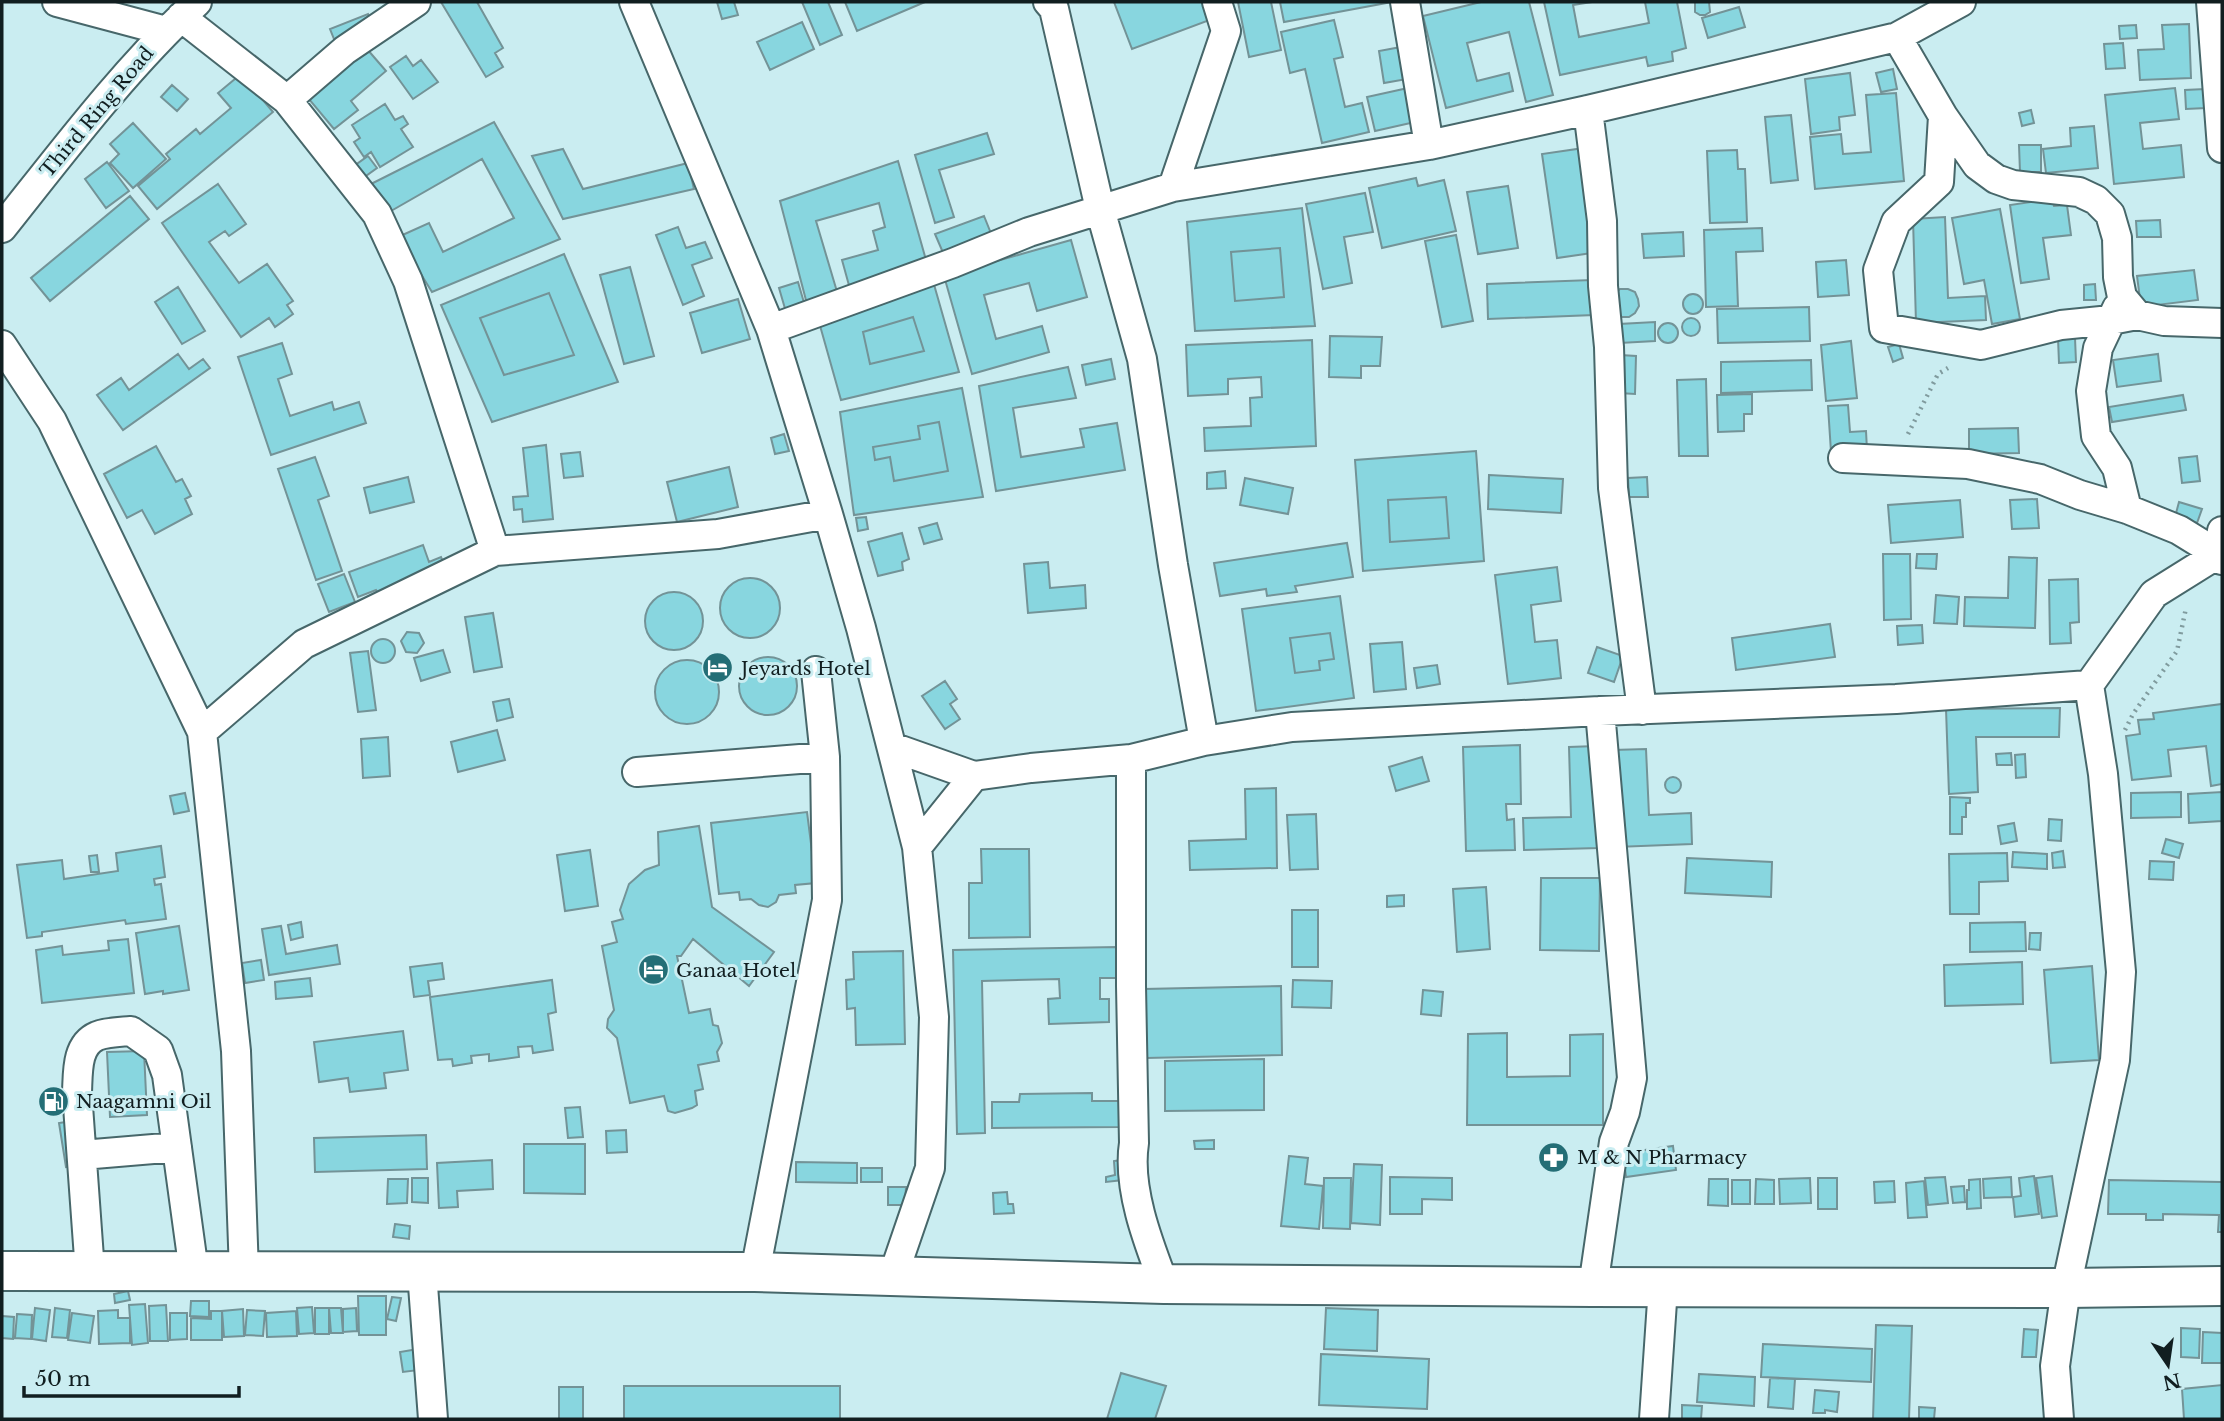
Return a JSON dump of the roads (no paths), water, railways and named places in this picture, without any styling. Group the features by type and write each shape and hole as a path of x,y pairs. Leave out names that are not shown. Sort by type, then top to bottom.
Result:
{"highway":[{"path":"2,1271 755,1272 1164,1284 1593,1287 2222,1286"}],"street":[{"path":"57,2 181,17 287,100 377,214 408,281 495,551"},
{"path":"287,100 345,50 416,2"},
{"path":"634,2 771,329 828,514 918,847 934,1017 930,1168 893,1276"},
{"path":"1173,187 1226,31 1217,2"},
{"path":"1405,2 1429,145"},
{"path":"771,329 1029,232 1173,187 1429,145 1588,110 1897,37 1961,2"},
{"path":"2211,2 2222,148"},
{"path":"1056,4 1100,209 1142,359 1172,565 1204,741"},
{"name":"Third Ring Road","path":"2,228 99,104 181,17"},
{"path":"1897,37 1943,116 1977,165 1996,179 2013,185 2078,192 2096,200 2110,214 2117,238 2118,277 2123,311 2098,348 2091,390 2096,436 2117,468 2127,509"},
{"path":"1588,110 1602,221 1613,488 1642,710"},
{"path":"1943,116 1939,182 1896,222 1878,270 1884,328 1981,345 2123,311 2164,321 2222,323"},
{"path":"2,345 52,421 202,732 236,1051 244,1272"},
{"path":"1843,458 1968,464 2040,478 2080,495 2127,509 2221,548"},
{"path":"202,732 304,644 495,551 718,534 828,514"},
{"path":"2059,1419 2055,1366 2066,1288 2115,1060 2121,972 2103,774 2089,685 2154,594 2221,548"},
{"path":"755,1272 827,900 825,757 816,671"},
{"path":"892,747 974,776 1130,759 1204,741 1292,727 1896,699 2089,685"},
{"path":"1593,1287 1614,1142 1625,1112 1632,1078 1600,711"},
{"path":"637,772 825,757"},
{"path":"1130,759 1134,1143 1131,1161 1147,1239 1164,1284"},
{"path":"918,847 974,776"},
{"path":"90,1272 77,1092 79,1063 84,1046 96,1037 131,1031 158,1051 167,1075 194,1272"},
{"path":"82,1155 177,1147"},
{"path":"422,1272 433,1419"},
{"path":"1654,1419 1663,1287"}],"place":[{"name":"Jeyards Hotel","path":"718,668"},
{"name":"Ganaa Hotel","path":"653,970"},
{"name":"Naagamni Oil","path":"53,1101"},
{"name":"M & N Pharmacy","path":"1554,1157"}]}
